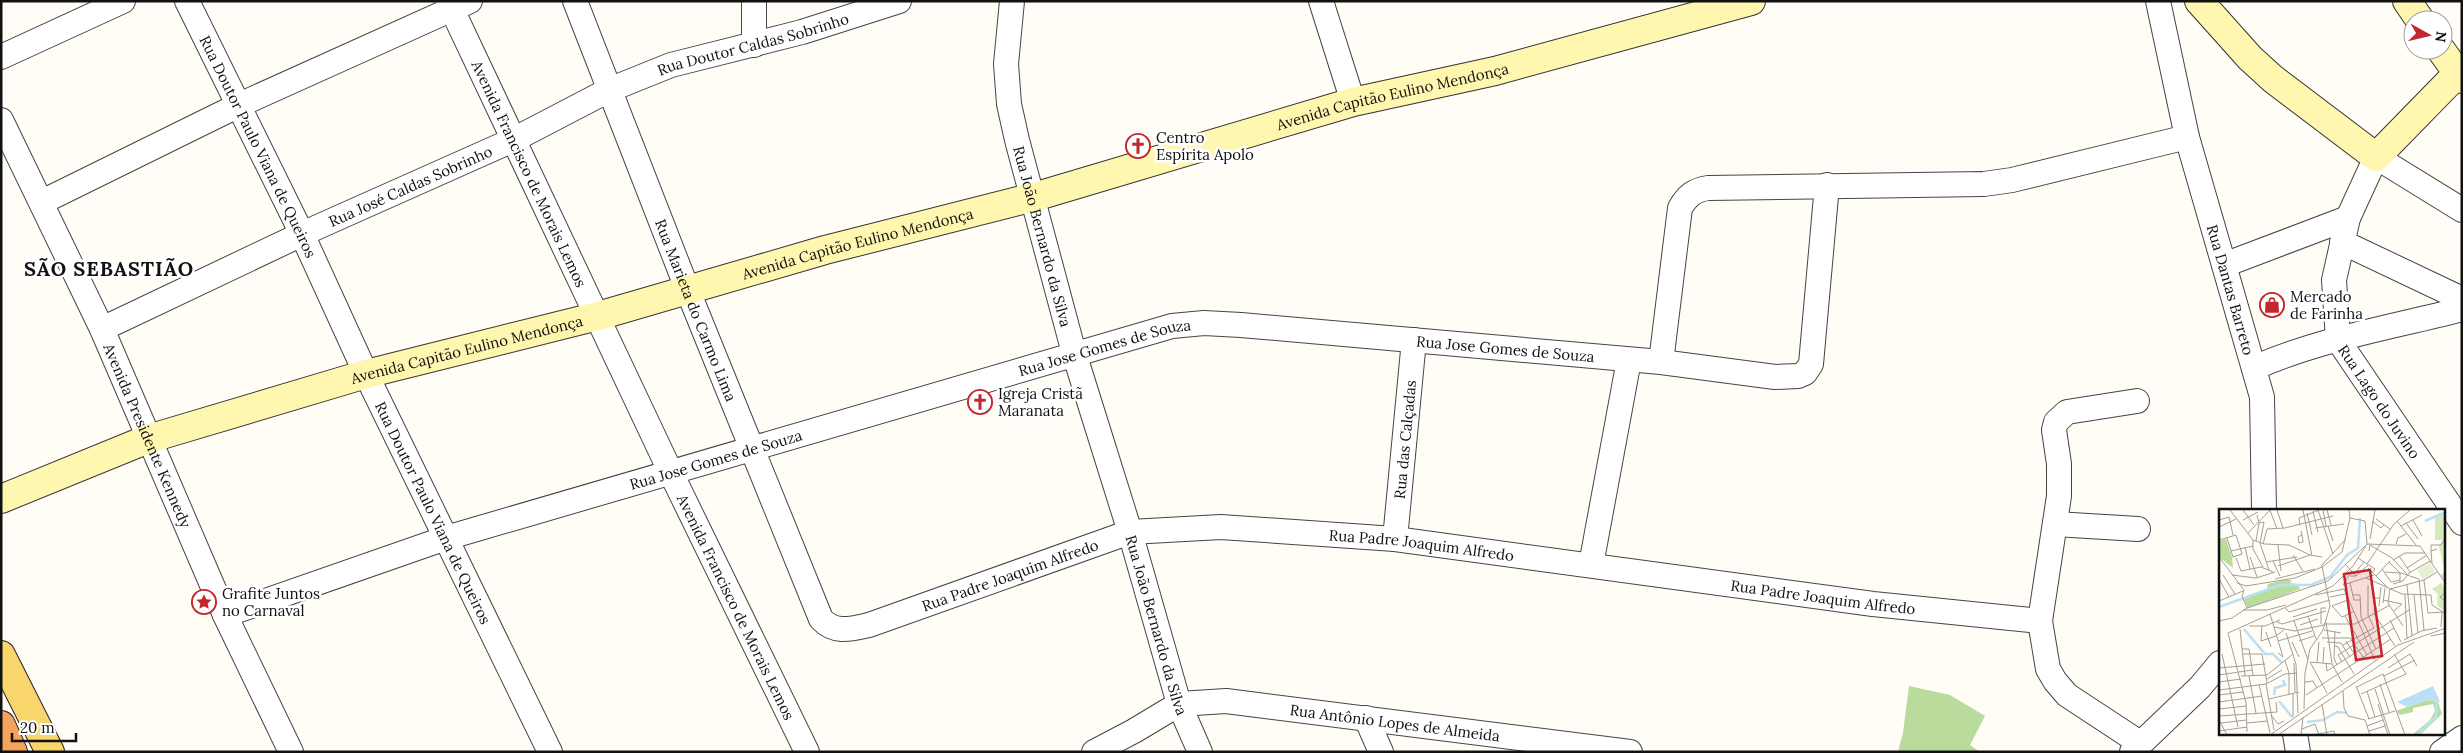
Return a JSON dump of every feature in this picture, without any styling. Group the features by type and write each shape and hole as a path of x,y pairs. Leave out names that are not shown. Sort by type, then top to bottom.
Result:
{"highway":[{"path":"1,725 13,752"}],"main road":[{"name":"Avenida Capitão Eulino Mendonça","path":"1,499 148,439 366,374 598,316 825,250 1034,197 1353,102 1495,71 1721,5 1751,1"},
{"path":"2199,1 2250,58 2273,79 2376,157 2460,76 2448,60"},
{"path":"1,655 50,752"}],"street":[{"path":"1,57 123,1"},
{"name":"Rua Doutor Paulo Viana de Queiros","path":"187,1 302,234 366,374 550,752"},
{"name":"Rua Marieta do Carmo Lima","path":"575,1 688,291 821,618"},
{"path":"754,1 754,44"},
{"name":"Rua Doutor Caldas Sobrinho","path":"609,90 671,64 754,44 899,1"},
{"name":"Rua João Bernardo da Silva","path":"1012,1 1006,64 1009,104 1074,353 1130,532 1178,704 1200,752"},
{"path":"1320,1 1353,102"},
{"name":"Rua Dantas Barreto","path":"2158,1 2187,137 2254,368 2275,358 2338,340 2462,309"},
{"path":"42,202 238,106 457,4"},
{"name":"Avenida Francisco de Morais Lemos","path":"457,4 513,140 671,473 807,752"},
{"name":"Rua José Caldas Sobrinho","path":"102,330 302,234 513,140 609,90"},
{"name":"Avenida Presidente Kennedy","path":"1,120 102,330 225,615 291,752"},
{"path":"1661,362 1680,208 1686,199 1697,190 1708,188 1827,185 1984,184 2012,180 2187,137"},
{"path":"2376,157 2462,210"},
{"name":"Rua Lago do Juvino","path":"2376,157 2348,218 2334,280 2338,340 2462,523"},
{"name":"Rua Jose Gomes de Souza","path":"225,615 446,538 671,473 751,447 1172,326 1204,323 1661,362 1776,376 1798,376 1805,372 1811,364 1827,185"},
{"path":"2224,265 2348,218"},
{"path":"2342,242 2462,299"},
{"name":"Rua das Calçadas","path":"1395,538 1414,340"},
{"path":"1591,565 1629,360"},
{"path":"2254,368 2262,396 2264,509"},
{"path":"2137,401 2067,412 2059,418 2054,430 2060,479 2040,621 2048,669 2055,681 2068,695 2136,747 2200,687 2219,664"},
{"path":"2055,524 2138,529"},
{"name":"Rua Padre Joaquim Alfredo","path":"821,618 828,626 840,629 869,625 1130,532 1220,527 1395,538 1873,604 2040,621"},
{"name":"Rua Antônio Lopes de Almeida","path":"1178,704 1226,701 1621,750"},
{"path":"1094,752 1134,731 1178,704"},
{"path":"1366,718 1381,752"},
{"path":"2295,736 2298,752"},
{"path":"2442,752 2462,738"}],"green space":[{"path":"1909,686 1950,695 1985,716 1970,745 1980,752 1898,752 1903,733"}],"place":[{"name":"Centro Espírita Apolo","path":"1138,146"},
{"name":"Mercado de Farinha","path":"2272,305"},
{"name":"Igreja Cristã Maranata","path":"980,402"},
{"name":"Grafite Juntos no Carnaval","path":"204,602"}],"district":[{"name":"SÃO SEBASTIÃO","path":"109,268"}]}
